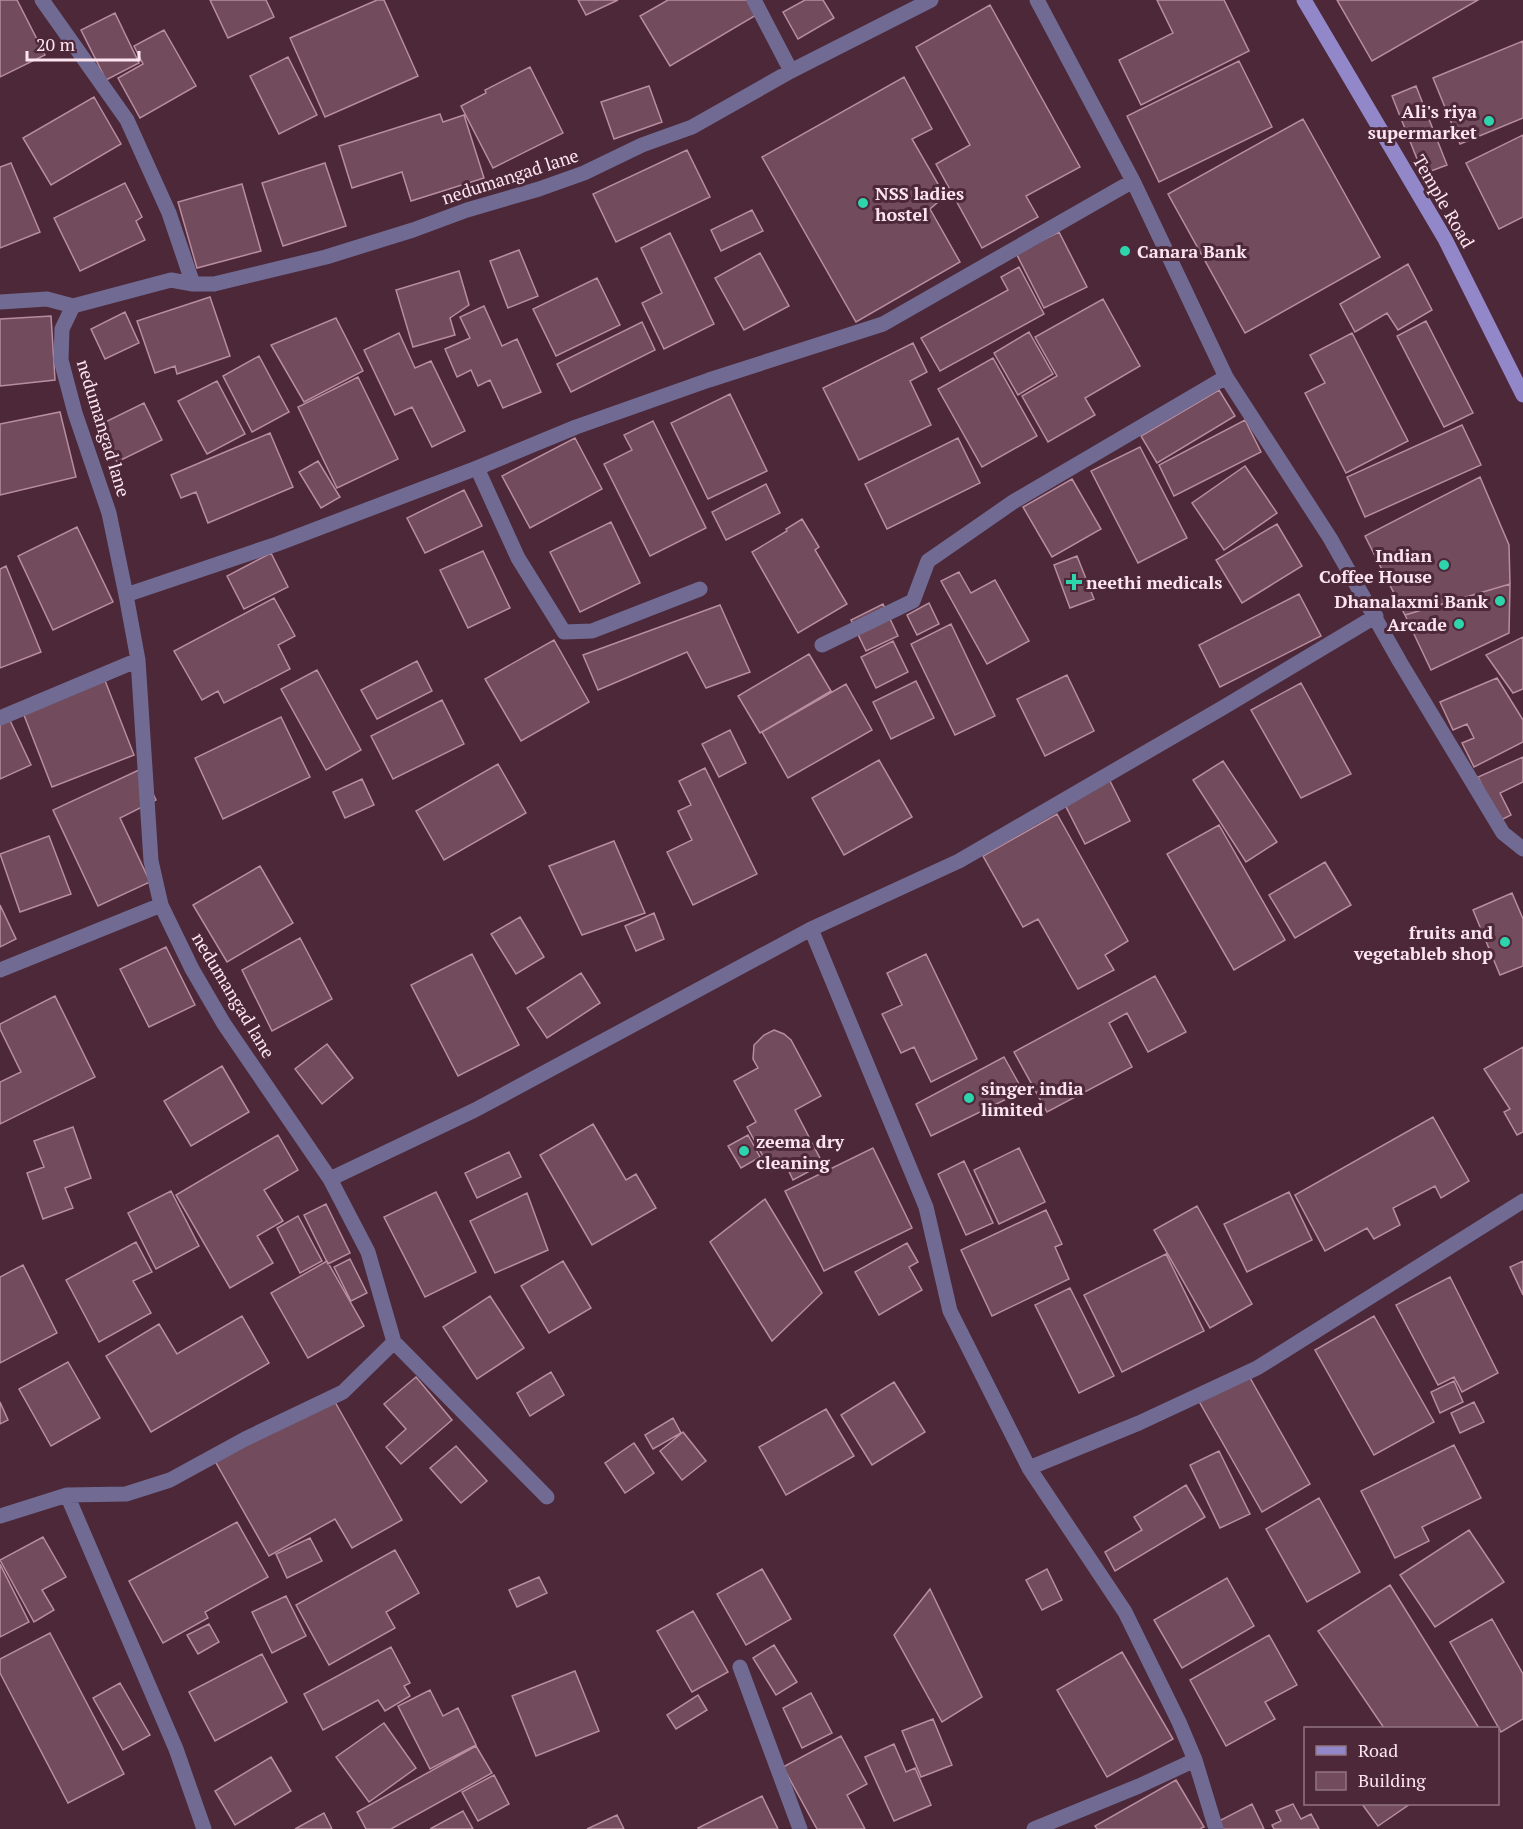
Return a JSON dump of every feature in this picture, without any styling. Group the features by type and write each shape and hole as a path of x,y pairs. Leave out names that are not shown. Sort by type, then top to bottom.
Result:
{"main road":[{"name":"Temple Road","path":"1304,0 1445,239 1523,395"}],"street":[{"path":"42,0 127,120 169,213 193,284"},
{"path":"754,0 791,71"},
{"name":"nedumangad lane","path":"394,1342 368,1252 330,1179 224,1024 192,969 161,905 151,861 138,660 109,513 75,413 61,360 62,329 73,306 171,280 193,284 214,284 326,257 584,173 642,145 692,127 791,71 931,0"},
{"path":"1037,0 1132,181 1226,376 1330,538 1400,662 1503,833 1523,849"},
{"path":"126,595 277,544 576,428 709,380 883,324 1132,181"},
{"path":"0,302 46,299 73,306"},
{"path":"822,645 913,601 928,561 1013,502 1226,376"},
{"path":"477,468 518,558 564,632 592,631 700,589"},
{"path":"330,1179 475,1110 811,929 959,861 1376,616"},
{"path":"0,718 138,660"},
{"path":"0,970 161,905"},
{"path":"811,929 926,1208 950,1311 1029,1468 1125,1612 1195,1760 1216,1829"},
{"path":"1029,1468 1139,1423 1257,1368 1523,1201"},
{"path":"0,1516 67,1495 126,1494 170,1479 245,1439 343,1392 394,1342 547,1497"},
{"path":"67,1495 176,1749 204,1829"},
{"path":"740,1666 800,1829"},
{"path":"1034,1829 1139,1786 1195,1760"}],"building":[{"path":"0,0 17,0 45,55 0,77"},
{"path":"210,0 266,0 274,17 228,38"},
{"path":"377,0 384,0 418,76 325,117 290,38"},
{"path":"578,0 618,0 586,15"},
{"path":"668,0 756,0 763,11 670,66 640,16"},
{"path":"805,0 823,0 834,18 798,39 783,12"},
{"path":"1157,0 1224,0 1249,51 1141,105 1119,60 1173,33"},
{"path":"1337,0 1478,0 1372,61"},
{"path":"990,5 1080,167 1026,196 1038,217 982,248 936,164 970,145 916,47"},
{"path":"115,13 139,63 106,80 81,30"},
{"path":"164,30 196,86 140,118 118,78 143,64 134,46"},
{"path":"1523,41 1523,118 1460,144 1433,78"},
{"path":"288,57 317,115 279,134 250,76"},
{"path":"1239,61 1272,127 1159,182 1127,116"},
{"path":"530,67 563,133 493,168 461,106 486,93 485,90"},
{"name":"NSS ladies hostel","path":"904,77 932,129 912,139 945,196 930,209 960,262 856,322 762,157"},
{"path":"649,86 662,122 614,139 601,102"},
{"path":"1416,86 1447,165 1423,174 1392,96"},
{"path":"94,97 121,144 51,185 23,138"},
{"path":"440,114 443,122 464,115 484,178 411,201 402,172 352,188 339,146"},
{"path":"1303,119 1380,257 1245,333 1168,194"},
{"path":"1523,135 1523,217 1499,229 1466,163"},
{"path":"687,150 710,197 616,242 593,194"},
{"path":"11,163 40,232 0,248 0,167"},
{"path":"325,163 346,226 283,246 262,183"},
{"path":"125,183 142,217 136,221 145,240 80,271 54,218"},
{"path":"242,184 261,251 197,268 178,202"},
{"path":"752,210 763,231 721,251 711,230"},
{"path":"1059,232 1087,287 1044,308 1016,253"},
{"path":"670,233 714,324 664,349 642,303 662,293 641,248"},
{"path":"519,250 538,296 508,308 490,261"},
{"path":"760,253 789,306 744,330 715,278"},
{"path":"1408,264 1432,310 1398,330 1387,313 1355,332 1340,304"},
{"path":"1019,267 1044,314 940,371 921,338 1008,290 1001,277"},
{"path":"459,271 469,305 450,318 455,335 413,347 396,290"},
{"path":"597,278 620,325 556,356 533,309"},
{"path":"210,297 230,356 177,374 175,366 155,373 137,321"},
{"path":"1103,299 1140,366 1085,398 1095,415 1048,442 1022,396 1057,376 1035,337"},
{"path":"484,306 502,346 517,339 541,392 503,408 490,380 478,386 471,370 457,377 445,349 470,338 460,317"},
{"path":"125,312 139,343 105,359 91,329"},
{"path":"51,316 55,380 0,386 0,319"},
{"path":"336,318 363,371 304,402 271,345"},
{"path":"1426,321 1473,413 1444,427 1397,336"},
{"path":"642,322 655,350 571,392 557,364"},
{"path":"1029,332 1053,374 1018,395 994,353"},
{"path":"399,333 415,368 431,361 465,431 432,447 412,407 395,415 364,350"},
{"path":"1352,333 1408,441 1346,473 1305,393 1325,383 1310,355"},
{"path":"913,343 927,372 910,381 931,425 859,460 823,388"},
{"path":"259,356 289,412 252,432 223,376"},
{"path":"993,358 1037,436 982,467 938,389"},
{"path":"358,377 398,459 337,488 298,407"},
{"path":"217,381 245,434 207,454 178,401"},
{"path":"1219,390 1235,416 1157,463 1141,436"},
{"path":"730,394 767,471 708,499 671,423"},
{"path":"144,403 162,440 117,462 99,425"},
{"path":"60,412 76,477 0,495 0,424"},
{"path":"1245,420 1261,452 1174,496 1159,465"},
{"path":"653,421 706,528 650,556 604,464 632,450 624,435"},
{"path":"1462,425 1481,465 1365,517 1347,477"},
{"path":"270,433 293,487 208,523 196,492 181,498 171,475"},
{"path":"575,438 602,489 530,528 502,476"},
{"path":"958,438 980,483 887,529 865,484"},
{"path":"1140,447 1187,538 1138,563 1091,471"},
{"path":"318,461 340,497 321,508 299,472"},
{"path":"1245,466 1277,513 1224,550 1192,503"},
{"name":"Indian Coffee House","path":"1480,477 1509,545 1510,584 1405,615 1365,536"},
{"path":"1072,479 1101,529 1052,557 1023,507"},
{"path":"766,484 780,513 726,540 712,512"},
{"path":"464,490 482,526 425,553 407,518"},
{"path":"802,519 819,547 815,550 847,604 798,633 752,552"},
{"path":"611,522 640,583 580,612 550,552"},
{"path":"1277,524 1302,566 1242,603 1216,560"},
{"path":"77,527 113,602 53,630 18,556"},
{"path":"483,551 510,608 468,628 440,570"},
{"path":"271,553 288,587 244,609 227,576"},
{"name":"neethi medicals","path":"1077,556 1094,599 1070,608 1054,565"},
{"path":"6,566 41,652 0,668 0,569"},
{"path":"959,572 971,593 995,580 1029,641 987,664 941,581"},
{"name":"Arcade","path":"1510,584 1509,633 1431,670 1405,615"},
{"path":"1299,594 1321,636 1220,687 1199,645"},
{"path":"274,598 295,636 278,645 290,669 224,703 218,691 202,700 174,651"},
{"path":"929,603 939,624 917,635 907,615"},
{"path":"883,604 898,636 866,651 851,620"},
{"path":"720,605 750,672 706,688 687,652 598,690 583,655"},
{"path":"951,624 995,716 955,735 911,644"},
{"path":"1523,637 1523,689 1513,693 1486,655"},
{"path":"554,640 589,702 521,741 485,679"},
{"path":"893,641 908,672 876,688 861,657"},
{"path":"809,654 831,691 760,733 738,696"},
{"path":"417,661 432,691 377,719 361,690"},
{"path":"317,670 361,750 326,770 281,689"},
{"path":"1067,675 1094,731 1045,756 1017,699"},
{"path":"104,678 134,755 52,787 22,710"},
{"path":"1497,678 1523,720 1523,742 1474,767 1462,743 1474,738 1467,724 1453,730 1440,702"},
{"path":"916,681 934,718 891,739 873,702"},
{"path":"1301,683 1351,774 1301,798 1251,710"},
{"path":"846,684 872,730 788,778 762,732"},
{"path":"442,700 464,744 393,779 371,736"},
{"path":"6,712 31,765 0,779 0,714"},
{"path":"281,717 310,777 223,819 195,758"},
{"path":"730,730 746,763 719,777 702,744"},
{"path":"1523,757 1523,782 1500,793 1511,815 1499,821 1478,777"},
{"path":"879,760 912,817 844,855 812,798"},
{"path":"1223,761 1277,842 1246,862 1193,780"},
{"path":"498,764 526,813 444,860 416,811"},
{"path":"705,768 757,874 693,905 667,852 692,840 678,811 691,805 679,781"},
{"path":"141,769 156,800 120,818 150,882 98,906 53,810"},
{"path":"1106,773 1130,821 1085,844 1060,795"},
{"path":"362,779 374,805 345,818 333,792"},
{"path":"1057,814 1128,941 1105,955 1114,970 1078,989 1038,919 1023,927 983,856"},
{"path":"1219,825 1285,940 1234,970 1167,854"},
{"path":"49,836 71,894 20,912 0,854"},
{"path":"614,841 645,913 582,935 549,866"},
{"path":"1325,862 1351,905 1295,938 1269,895"},
{"path":"260,866 293,923 227,962 193,905"},
{"name":"fruits and vegetableb shop","path":"1512,893 1523,919 1523,966 1500,975 1473,910"},
{"path":"0,905 16,939 0,947"},
{"path":"654,913 664,939 636,951 625,926"},
{"path":"520,917 544,957 516,974 491,934"},
{"path":"300,938 332,999 272,1031 242,970"},
{"path":"166,947 195,1005 149,1027 120,969"},
{"path":"472,954 519,1045 458,1076 411,985"},
{"path":"926,954 977,1059 931,1082 914,1047 901,1053 882,1014 902,1005 887,973"},
{"path":"581,973 600,1003 547,1038 527,1008"},
{"path":"1155,976 1186,1032 1148,1052 1127,1013 1109,1023 1132,1067 1047,1112 1014,1052"},
{"path":"55,996 95,1077 0,1124 0,1082 21,1072 0,1029 0,1024"},
{"path":"774,1030 791,1040 821,1096 795,1110 823,1164 793,1180 785,1163 771,1171 747,1127 756,1122 734,1081 758,1068 753,1059 754,1045 764,1035"},
{"path":"327,1044 353,1078 322,1104 295,1069"},
{"path":"1523,1047 1523,1132 1517,1135 1504,1112 1510,1109 1484,1069"},
{"name":"singer india limited","path":"1004,1057 1023,1091 931,1136 916,1104"},
{"path":"222,1066 249,1112 191,1146 164,1101"},
{"path":"1433,1117 1469,1181 1441,1198 1435,1186 1393,1208 1400,1225 1374,1239 1367,1228 1325,1251 1295,1195"},
{"path":"593,1124 626,1180 636,1174 656,1208 592,1245 540,1155"},
{"path":"73,1127 91,1178 65,1188 73,1208 43,1219 27,1173 44,1167 34,1141"},
{"path":"278,1135 298,1170 264,1190 283,1221 257,1236 273,1263 230,1288 176,1195"},
{"name":"zeema dry cleaning","path":"748,1135 760,1157 741,1168 728,1146"},
{"path":"873,1148 912,1228 824,1271 785,1191"},
{"path":"1019,1148 1045,1202 999,1224 974,1170"},
{"path":"509,1152 521,1177 477,1198 465,1173"},
{"path":"964,1161 993,1223 966,1235 938,1174"},
{"path":"171,1191 199,1246 156,1269 128,1213"},
{"path":"436,1192 476,1272 425,1297 384,1217"},
{"path":"1289,1192 1312,1240 1247,1272 1224,1224"},
{"path":"527,1193 548,1250 495,1273 470,1221"},
{"path":"765,1199 822,1293 772,1341 710,1242"},
{"path":"326,1204 350,1253 328,1264 304,1215"},
{"path":"1197,1206 1252,1304 1210,1328 1154,1230"},
{"path":"1046,1210 1062,1244 1055,1247 1069,1279 992,1316 961,1250"},
{"path":"298,1216 322,1261 300,1273 277,1228"},
{"path":"136,1242 152,1272 133,1281 151,1313 99,1342 66,1280"},
{"path":"907,1243 918,1262 909,1267 922,1290 879,1315 855,1272"},
{"path":"1166,1254 1204,1331 1122,1372 1084,1295"},
{"path":"350,1259 367,1293 351,1301 334,1267"},
{"path":"327,1261 364,1326 308,1358 271,1293"},
{"path":"563,1261 591,1308 549,1333 521,1286"},
{"path":"1523,1261 1523,1295 1510,1267"},
{"path":"23,1265 57,1333 0,1363 0,1277"},
{"path":"1450,1277 1498,1373 1462,1392 1454,1377 1438,1385 1396,1305"},
{"path":"1070,1288 1114,1376 1079,1393 1035,1305"},
{"path":"490,1296 524,1348 477,1379 443,1327"},
{"path":"242,1316 269,1363 151,1432 106,1356 159,1324 177,1354"},
{"path":"1374,1316 1434,1422 1374,1455 1315,1350"},
{"path":"68,1362 100,1418 51,1446 19,1389"},
{"path":"1245,1369 1310,1484 1262,1512 1196,1396"},
{"path":"551,1372 564,1395 530,1416 517,1393"},
{"path":"416,1377 452,1420 401,1464 386,1447 406,1429 384,1404"},
{"path":"1454,1381 1463,1402 1440,1413 1431,1392"},
{"path":"894,1382 925,1432 872,1465 841,1415"},
{"path":"331,1395 402,1520 352,1548 335,1519 269,1556 215,1461"},
{"path":"0,1402 8,1420 0,1424"},
{"path":"1474,1402 1484,1422 1460,1433 1451,1413"},
{"path":"826,1409 854,1456 786,1495 759,1447"},
{"path":"673,1418 681,1433 653,1449 645,1435"},
{"path":"683,1432 706,1461 682,1480 660,1451"},
{"path":"634,1443 654,1473 625,1493 605,1463"},
{"path":"1454,1445 1481,1498 1422,1527 1429,1541 1395,1558 1361,1491"},
{"path":"456,1446 487,1481 461,1503 430,1468"},
{"path":"1219,1451 1250,1514 1220,1528 1190,1465"},
{"path":"1186,1485 1205,1517 1115,1571 1105,1552 1142,1530 1134,1517"},
{"path":"1319,1498 1360,1572 1307,1602 1266,1529"},
{"path":"237,1522 268,1577 205,1612 208,1618 163,1643 129,1581"},
{"path":"1469,1530 1504,1582 1435,1627 1400,1575"},
{"path":"43,1537 66,1577 42,1590 54,1610 34,1622 0,1560"},
{"path":"310,1538 322,1561 287,1578 276,1554"},
{"path":"395,1550 419,1593 386,1612 395,1628 329,1665 296,1605"},
{"path":"0,1564 29,1622 0,1637"},
{"path":"762,1569 791,1619 746,1645 717,1594"},
{"path":"1047,1569 1062,1600 1042,1610 1026,1580"},
{"path":"539,1577 547,1593 517,1607 509,1590"},
{"path":"1227,1578 1254,1626 1182,1668 1154,1620"},
{"path":"1390,1585 1478,1727 1383,1727 1318,1631"},
{"path":"930,1589 982,1697 942,1722 894,1635"},
{"path":"286,1596 306,1636 272,1653 252,1612"},
{"path":"693,1611 728,1672 692,1692 657,1631"},
{"path":"1492,1619 1523,1674 1523,1719 1501,1732 1450,1642"},
{"path":"209,1624 219,1642 198,1654 187,1635"},
{"path":"50,1633 124,1774 68,1803 0,1673 0,1659"},
{"path":"1269,1635 1297,1685 1265,1702 1275,1719 1226,1746 1190,1680"},
{"path":"774,1645 797,1682 776,1695 753,1658"},
{"path":"391,1647 410,1683 404,1686 410,1696 385,1711 378,1700 323,1730 304,1694"},
{"path":"1122,1652 1173,1739 1107,1777 1057,1690"},
{"path":"262,1654 287,1702 215,1741 189,1692"},
{"path":"575,1671 599,1731 536,1756 512,1696"},
{"path":"120,1683 150,1735 123,1750 93,1698"},
{"path":"430,1690 443,1716 458,1708 476,1745 430,1769 398,1706"},
{"path":"811,1693 832,1733 802,1748 783,1708"},
{"path":"698,1695 707,1710 676,1729 667,1715"},
{"path":"933,1719 952,1765 921,1777 902,1731"},
{"path":"384,1723 416,1768 369,1802 336,1757"},
{"path":"841,1736 867,1784 847,1795 865,1829 817,1829 783,1767"},
{"path":"894,1744 906,1772 915,1768 931,1805 894,1821 865,1757"},
{"path":"476,1746 492,1773 391,1829 366,1829 357,1812"},
{"path":"271,1757 291,1791 235,1825 215,1791"},
{"path":"494,1775 509,1804 478,1821 462,1792"},
{"path":"1176,1780 1204,1827 1200,1829 1097,1829 1095,1826"},
{"path":"762,1796 778,1829 698,1828"},
{"path":"1252,1804 1264,1829 1223,1829 1219,1821"},
{"path":"1293,1804 1301,1819 1311,1814 1319,1829 1274,1829 1272,1825 1281,1821 1276,1811"},
{"path":"1363,1805 1409,1805 1378,1826"},
{"path":"463,1811 473,1829 430,1829"},
{"path":"324,1813 332,1829 295,1829"},
{"path":"617,1815 624,1829 587,1829"}],"place":[{"name":"Ali's riya supermarket","path":"1489,121"},
{"name":"NSS ladies hostel","path":"863,203"},
{"name":"Canara Bank","path":"1125,251"},
{"name":"Indian Coffee House","path":"1444,565"},
{"name":"neethi medicals","path":"1074,582"},
{"name":"Dhanalaxmi Bank","path":"1500,601"},
{"name":"Arcade","path":"1459,624"},
{"name":"fruits and vegetableb shop","path":"1505,942"},
{"name":"singer india limited","path":"969,1098"},
{"name":"zeema dry cleaning","path":"744,1151"}]}
